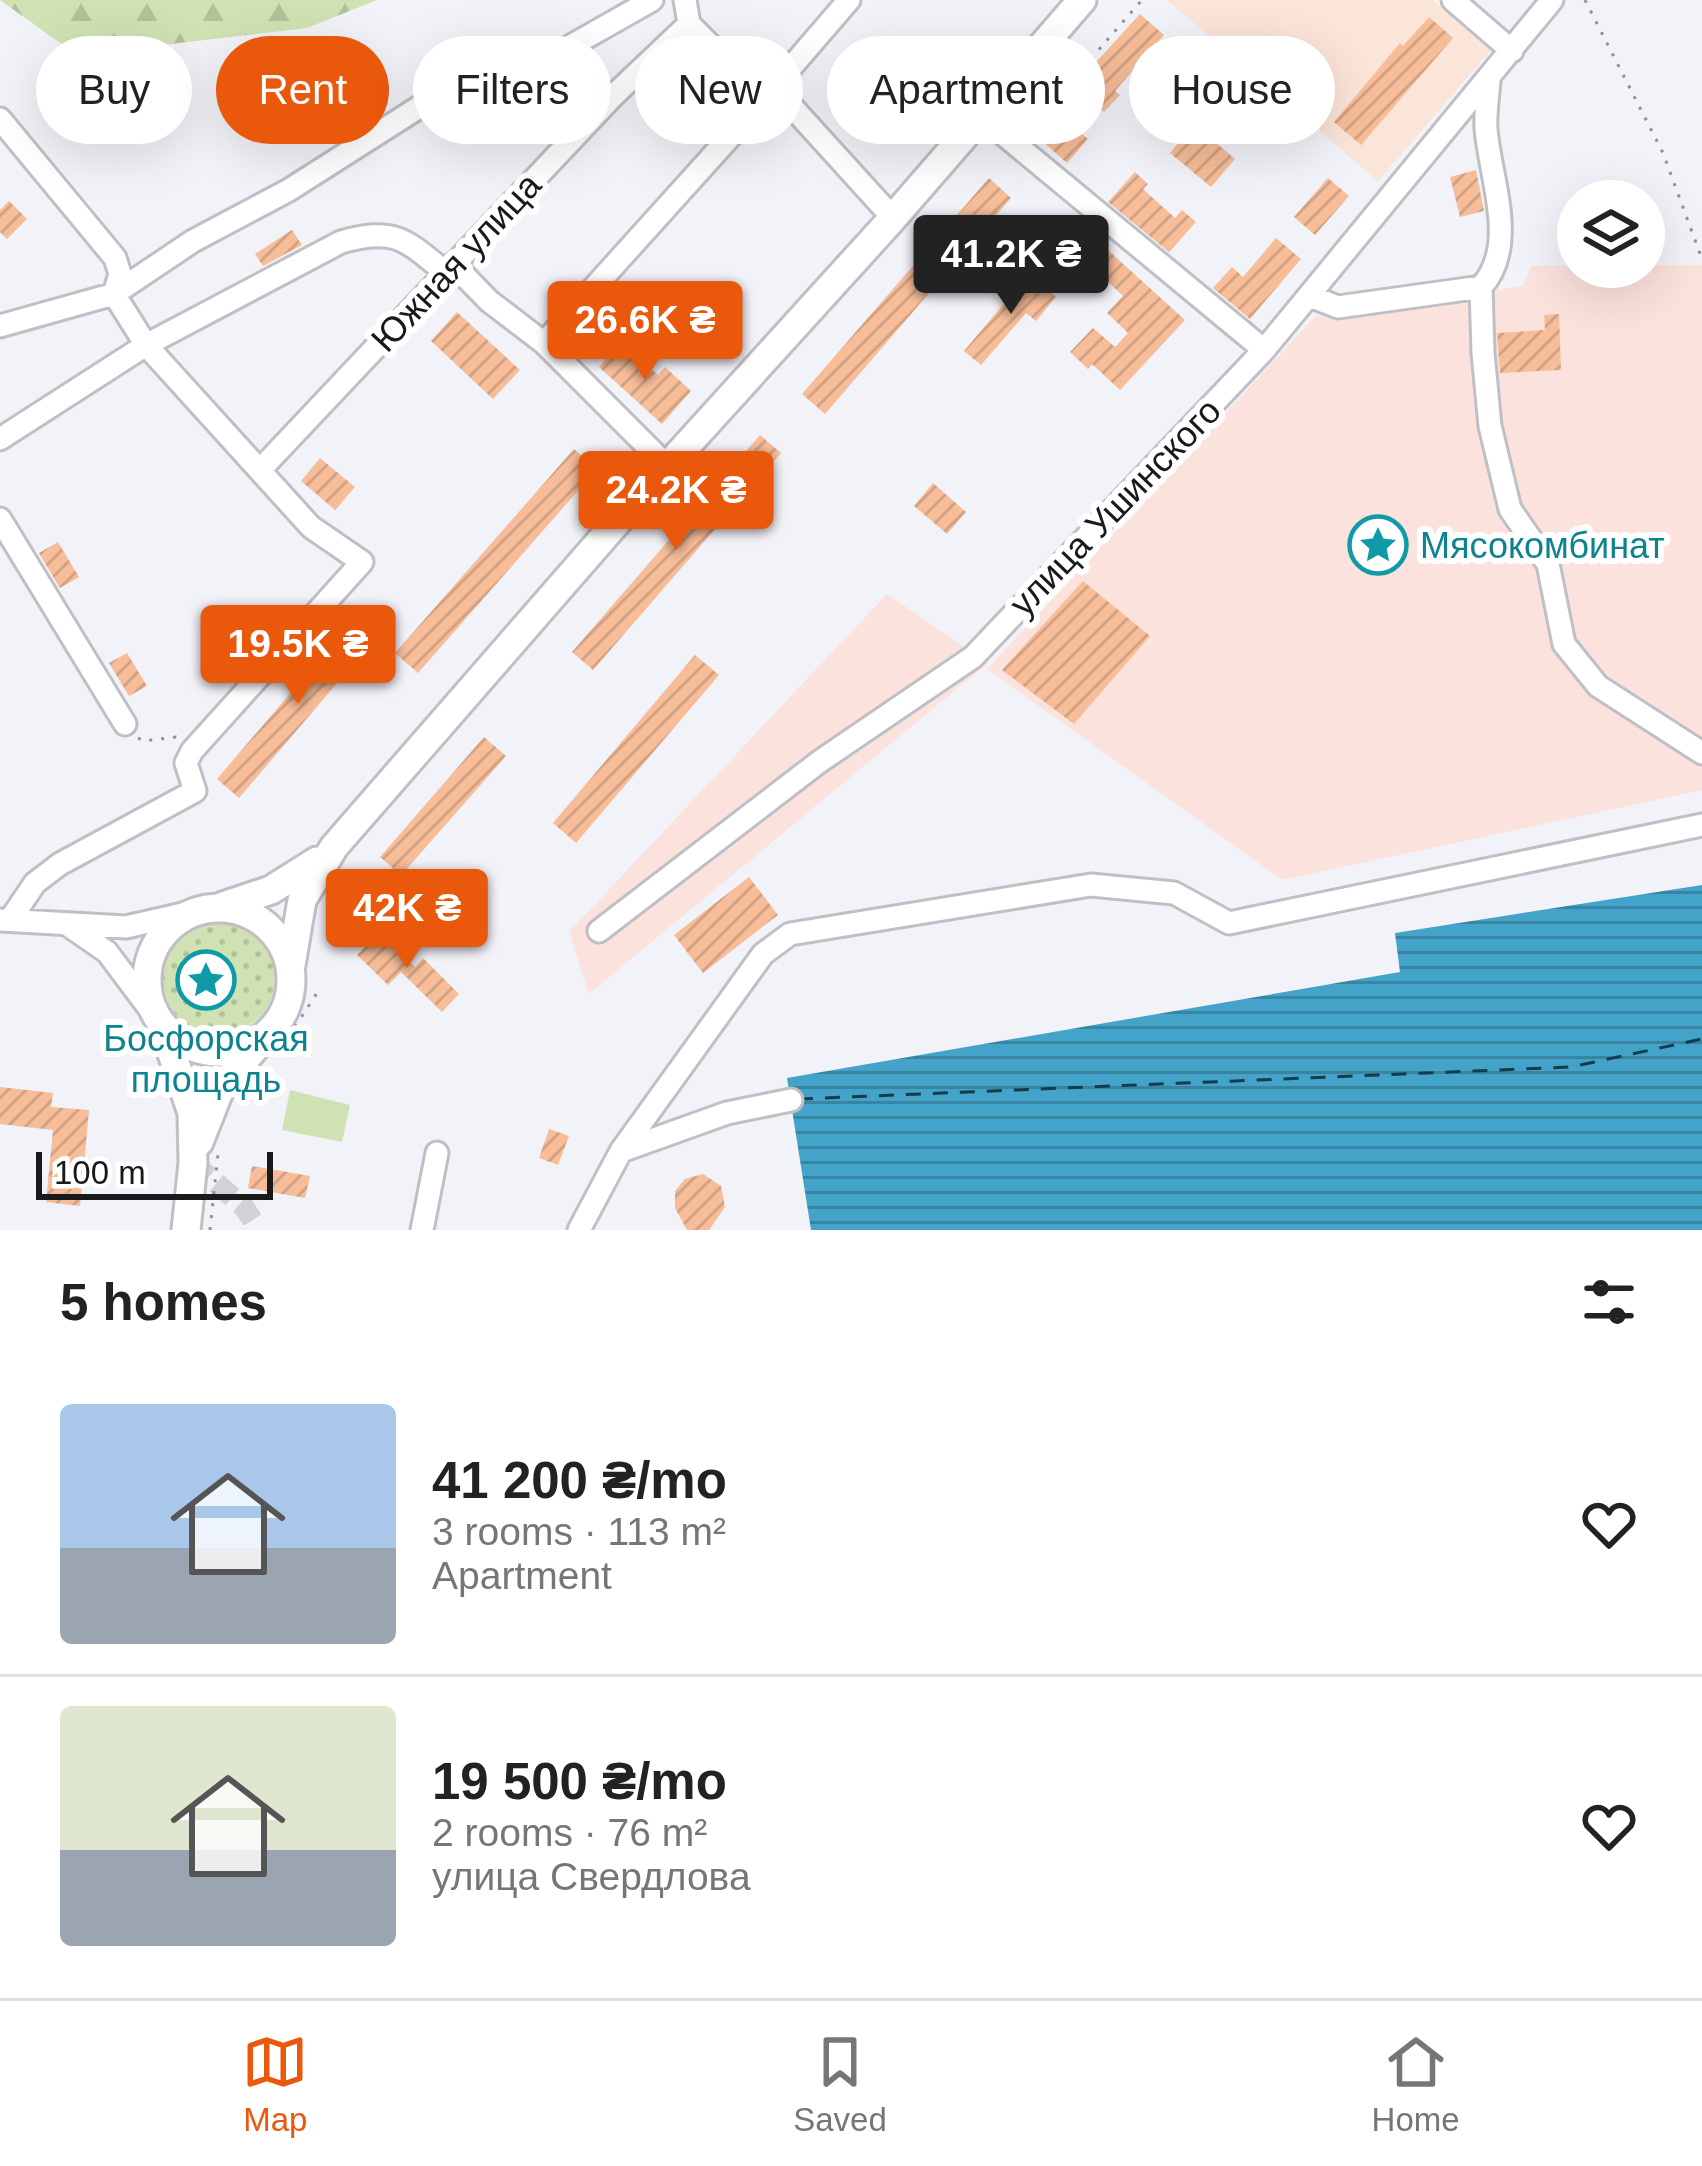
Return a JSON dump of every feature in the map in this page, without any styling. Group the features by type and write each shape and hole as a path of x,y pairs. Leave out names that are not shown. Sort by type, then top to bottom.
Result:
{"main road":[{"path":"1050,36 1082,0"},
{"path":"186,1230 205,1159 210,1107 284,1012 292,989 291,965 302,899 334,847 956,144"},
{"path":"205,1159 146,983 149,960 159,938 175,922 271,890 334,847"},
{"path":"208,909 244,911 266,923 282,942 291,965"},
{"path":"160,1023 181,1042 202,1051 244,1048 267,1035"}],"street":[{"path":"0,326 114,294 468,76 555,55 652,0"},
{"path":"685,0 689,24 703,36"},
{"path":"803,53 849,0"},
{"path":"1454,0 1512,51"},
{"name":"улица Ушинского","path":"599,931 819,762 973,657 1312,296 1552,0"},
{"name":"Южная улица","path":"260,470 612,97 689,24"},
{"path":"1312,296 1338,307 1481,287 1495,272 1500,233 1486,127 1489,80"},
{"path":"0,119 115,258 120,274 114,294 146,345 310,527 362,562 192,751 186,763 195,791 60,864 35,883 6,919"},
{"path":"803,127 893,218"},
{"path":"544,343 723,144"},
{"path":"1014,144 1264,350"},
{"path":"0,439 146,345 341,242 395,235 449,268 544,343 668,466"},
{"path":"1481,287 1490,426 1510,509 1547,564 1564,644 1598,686 1702,753"},
{"path":"0,519 125,724"},
{"path":"579,1230 621,1151 763,954 790,934 1091,885 1174,893 1229,923 1702,825"},
{"path":"6,919 126,927 208,909"},
{"path":"62,922 107,952 160,1023"},
{"path":"621,1151 727,1113 790,1100"},
{"path":"422,1230 437,1153"}],"path":[{"path":"1016,146 1142,0"},
{"path":"1585,0 1663,153 1702,259"},
{"path":"125,724 133,736 144,741 176,737 192,751"},
{"path":"205,1159 210,1230"}],"shaded area":[{"path":"1167,0 1433,0 1491,50 1378,181 1335,144 1335,36 1209,36"},
{"path":"1665,265 1702,265 1702,790 1282,880 987,669 1315,317 1523,286 1531,266 1557,266 1557,288 1665,288"},
{"path":"887,594 988,663 589,994 569,932"}],"green space":[{"path":"0,0 377,0 307,28 192,42 192,36 50,36"},
{"path":"434,878 476,915 442,944 416,929"},
{"path":"219,923 240,928 258,940 270,958 275,979 270,1000 258,1018 240,1030 219,1035 198,1030 180,1018 168,1000 163,979 168,958 180,940 198,928"},
{"path":"290,1090 350,1105 342,1142 282,1130"}],"water":[{"path":"1702,885 1702,1230 811,1230 787,1078 1400,972 1395,933"}],"building":[{"path":"1140,14 1164,35 1129,36 1129,75 1115,91 1120,95 1105,111 1105,52"},
{"path":"1429,17 1453,38 1361,145 1335,121 1400,43 1403,46"},
{"path":"1046,144 1084,144 1067,163"},
{"path":"1177,144 1217,144 1235,159 1211,187 1170,153"},
{"path":"1476,170 1484,211 1460,217 1450,177"},
{"path":"1135,172 1148,184 1143,189 1175,218 1182,210 1196,222 1169,252 1108,202"},
{"path":"989,178 1011,198 825,414 802,394"},
{"path":"1328,178 1349,196 1315,235 1294,217"},
{"path":"9,201 27,219 7,239 0,232 0,210"},
{"path":"1078,223 1185,320 1120,390 1092,364 1088,369 1070,352 1093,328 1115,347 1128,333 1107,313 1123,296 1101,275 1085,292 1029,239 1040,227 1058,243"},
{"path":"292,230 302,245 263,266 255,254"},
{"path":"1276,238 1301,259 1250,319 1213,288 1232,267 1243,277"},
{"path":"1029,274 1056,297 1036,321 1026,313 981,365 964,351"},
{"path":"711,305 739,330 725,345 698,320"},
{"path":"457,312 520,370 493,399 431,341"},
{"path":"1559,314 1561,370 1500,373 1497,333 1545,330 1544,315"},
{"path":"621,342 658,375 665,367 691,391 662,424 599,367"},
{"path":"760,435 781,453 593,670 572,652"},
{"path":"574,449 597,469 418,673 395,653"},
{"path":"320,458 355,487 335,510 301,481"},
{"path":"933,483 966,512 947,534 914,506"},
{"path":"58,542 79,577 60,588 39,553"},
{"path":"1083,581 1150,636 1074,724 1002,670"},
{"path":"357,615 379,634 239,798 217,779"},
{"path":"127,653 147,686 129,696 109,663"},
{"path":"695,655 719,675 576,843 553,823"},
{"path":"484,737 506,756 404,872 421,886 384,928 359,906 393,868 380,857"},
{"path":"749,877 778,915 703,973 674,935"},
{"path":"380,932 415,967 423,958 459,994 442,1012 401,972 388,985 357,955"},
{"path":"0,1087 53,1093 51,1107 89,1110 80,1206 46,1202 53,1130 0,1124"},
{"path":"549,1129 569,1136 558,1165 539,1158"},
{"path":"252,1166 310,1176 305,1198 248,1188"},
{"path":"703,1174 721,1186 725,1207 709,1230 687,1230 675,1208 675,1191 685,1179"}],"ferry route":[{"path":"798,1099 1571,1067 1702,1039"}],"tunnel":[{"path":"193,1163 244,1207 253,1221 251,1230"}],"place":[{"name":"Мясокомбинат","path":"1378,545"},
{"name":"Босфорская площадь","path":"206,980"}]}
